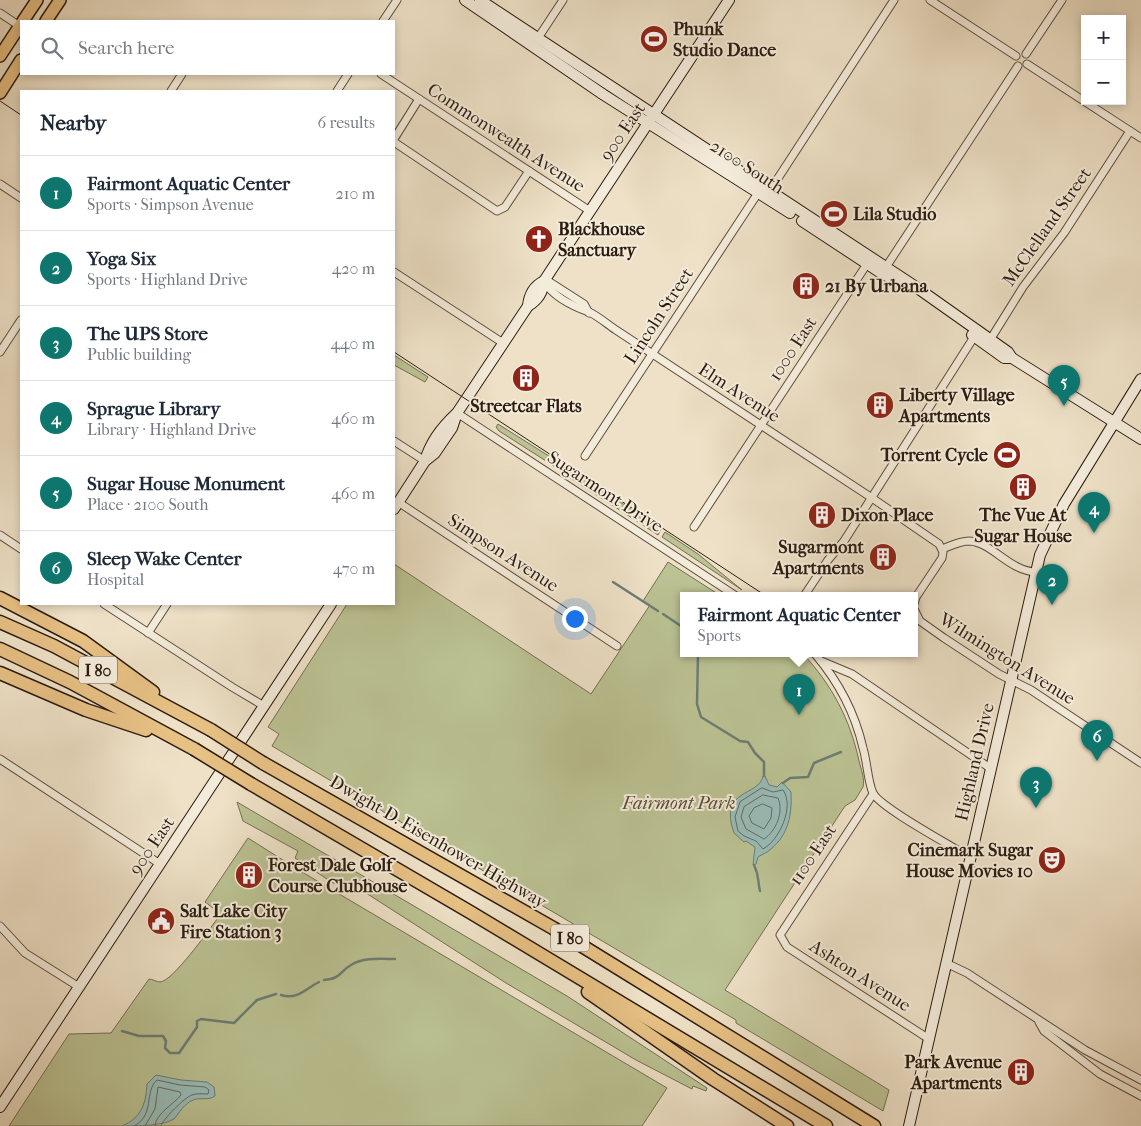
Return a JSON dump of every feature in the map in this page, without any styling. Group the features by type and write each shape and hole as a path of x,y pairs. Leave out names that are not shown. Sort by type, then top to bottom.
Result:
{"highway":[{"path":"0,598 82,641 194,721"},
{"name":"Dwight D. Eisenhower Highway","path":"0,622 54,646 211,730 263,763 553,928 873,1125"},
{"name":"I 80","path":"0,649 70,682 194,749 826,1126"},
{"path":"0,674 86,710 179,741"},
{"path":"470,912 713,1079 787,1126"}],"main road":[{"path":"24,20 37,0"},
{"path":"47,20 60,0"},
{"path":"0,56 20,26"},
{"path":"0,93 20,62"}],"street":[{"path":"384,20 396,0"},
{"name":"2100 South","path":"465,0 478,11 542,47 582,73 593,74 651,119 886,267 1008,352 1012,358 1141,439"},
{"name":"2100 South","path":"480,0 535,43 651,119 758,193 867,264 914,290 946,311 974,338 1004,358 1012,358"},
{"path":"535,43 562,0"},
{"name":"900 East","path":"396,506 425,461 428,449 441,430 457,414 528,306 535,302 543,290 544,280 728,0"},
{"path":"769,192 894,0"},
{"path":"930,0 1016,56"},
{"path":"1027,64 1026,54 1062,0"},
{"path":"0,13 20,23"},
{"path":"1016,56 1019,53 1026,54"},
{"path":"1016,56 1014,59 1018,66"},
{"path":"845,249 880,269 886,267 1018,66 1027,64 1141,138"},
{"path":"172,90 181,75"},
{"path":"338,90 347,75"},
{"name":"Commonwealth Avenue","path":"383,75 590,211"},
{"path":"395,139 419,98"},
{"name":"McClelland Street","path":"994,343 1023,287 1064,233 1130,131"},
{"path":"395,142 497,211 505,207 529,170"},
{"path":"0,184 20,197"},
{"path":"758,193 762,192 779,198"},
{"name":"Lincoln Street","path":"585,456 758,193"},
{"name":"1000 East","path":"694,526 867,264"},
{"path":"395,273 503,343"},
{"name":"Elm Avenue","path":"544,280 584,304 589,313 872,498"},
{"path":"0,352 20,322"},
{"path":"807,592 872,498 974,338 994,343"},
{"path":"1113,422 1141,379"},
{"name":"Sugarmont Drive","path":"457,414 730,592"},
{"name":"Highland Drive","path":"909,1126 1040,555 1053,524 1113,422"},
{"path":"395,442 425,461"},
{"path":"872,498 939,544 942,549 942,558 918,594"},
{"name":"Simpson Avenue","path":"396,506 617,646"},
{"path":"0,535 20,548"},
{"path":"942,549 961,542 972,542 1022,570 1036,572"},
{"path":"106,605 264,706"},
{"path":"148,633 166,605"},
{"name":"900 East","path":"0,1107 330,605"},
{"name":"Wilmington Avenue","path":"918,619 1011,680 1031,690 1141,763"},
{"path":"817,657 841,692 855,721 873,794 893,810 959,851 970,855"},
{"path":"821,661 852,674 990,768"},
{"path":"0,759 160,864"},
{"name":"1100 East","path":"780,935 873,794"},
{"path":"0,926 26,953 78,987"},
{"name":"Ashton Avenue","path":"780,935 787,947 928,1039"},
{"path":"946,963 967,973 1039,1022 1049,1026 1101,1060 1141,1080"},
{"path":"1039,1022 1044,1031 1090,1067 1141,1096"}],"green space":[{"path":"395,356 428,377 425,382 395,366"},
{"path":"498,424 560,463 557,468 499,431 496,427"},
{"path":"564,465 661,529 658,535 560,471"},
{"path":"665,532 698,554 742,590 662,537"},
{"name":"Fairmont Park","path":"668,562 715,592 680,592 680,657 806,657 823,678 839,703 851,731 864,781 863,787 855,800 845,806 725,990 889,1090 883,1111 736,1023 736,1020 272,746 279,734 268,727 346,605 395,605 395,565 591,694 650,605 643,601"},
{"path":"237,802 567,996 707,1088 706,1091 693,1086 692,1089 636,1060 506,983 366,893 333,883 295,858 298,851 243,821"},
{"path":"248,838 297,869 667,1088 642,1126 9,1126 69,1034 111,1033 149,979 160,982 166,980 190,955 217,919 214,916 217,911 205,902"}],"water":[{"path":"763,776 765,776 769,785 777,787 782,782 791,792 791,808 786,830 782,837 769,850 758,857 756,864 753,865 755,847 746,841 744,842 734,833 730,818 731,808 735,801 760,783"},
{"path":"156,1075 181,1080 207,1082 214,1087 215,1096 190,1101 174,1119 163,1123 122,1126 134,1119 141,1110 144,1104 147,1084"}],"waterway":[{"path":"613,582 658,611"},
{"path":"663,614 680,625"},
{"path":"698,657 697,704 701,717 740,741 748,742 764,762 764,776"},
{"path":"783,783 790,778 808,777 814,763 841,752"},
{"path":"754,865 760,891"},
{"path":"324,980 334,978 356,962 373,959 395,959"},
{"path":"281,995 297,995 319,982"},
{"path":"122,1031 139,1036 163,1036 166,1041 165,1048 170,1053 179,1053 197,1027 197,1021 201,1019 234,1023 257,1000 276,994"}],"tram line":[{"path":"0,101 20,114"},
{"path":"395,353 760,592"}],"place":[{"name":"Phunk Studio Dance","path":"654,39"},
{"name":"Lila Studio","path":"834,214"},
{"name":"Blackhouse Sanctuary","path":"539,239"},
{"name":"21 By Urbana","path":"806,286"},
{"name":"Streetcar Flats","path":"526,378"},
{"name":"Liberty Village Apartments","path":"880,405"},
{"name":"Sugar House Monument","path":"1064,406"},
{"name":"Torrent Cycle","path":"1007,455"},
{"name":"The Vue At Sugar House","path":"1023,487"},
{"name":"Dixon Place","path":"822,515"},
{"name":"Sprague Library","path":"1094,533"},
{"name":"Sugarmont Apartments","path":"883,557"},
{"name":"Yoga Six","path":"1052,605"},
{"name":"Fairmont Aquatic Center","path":"799,715"},
{"name":"Sleep Wake Center","path":"1097,761"},
{"name":"The UPS Store","path":"1036,808"},
{"name":"Cinemark Sugar House Movies 10","path":"1052,860"},
{"name":"Forest Dale Golf Course Clubhouse","path":"249,875"},
{"name":"Salt Lake City Fire Station 3","path":"161,921"},
{"name":"Park Avenue Apartments","path":"1021,1072"}]}
